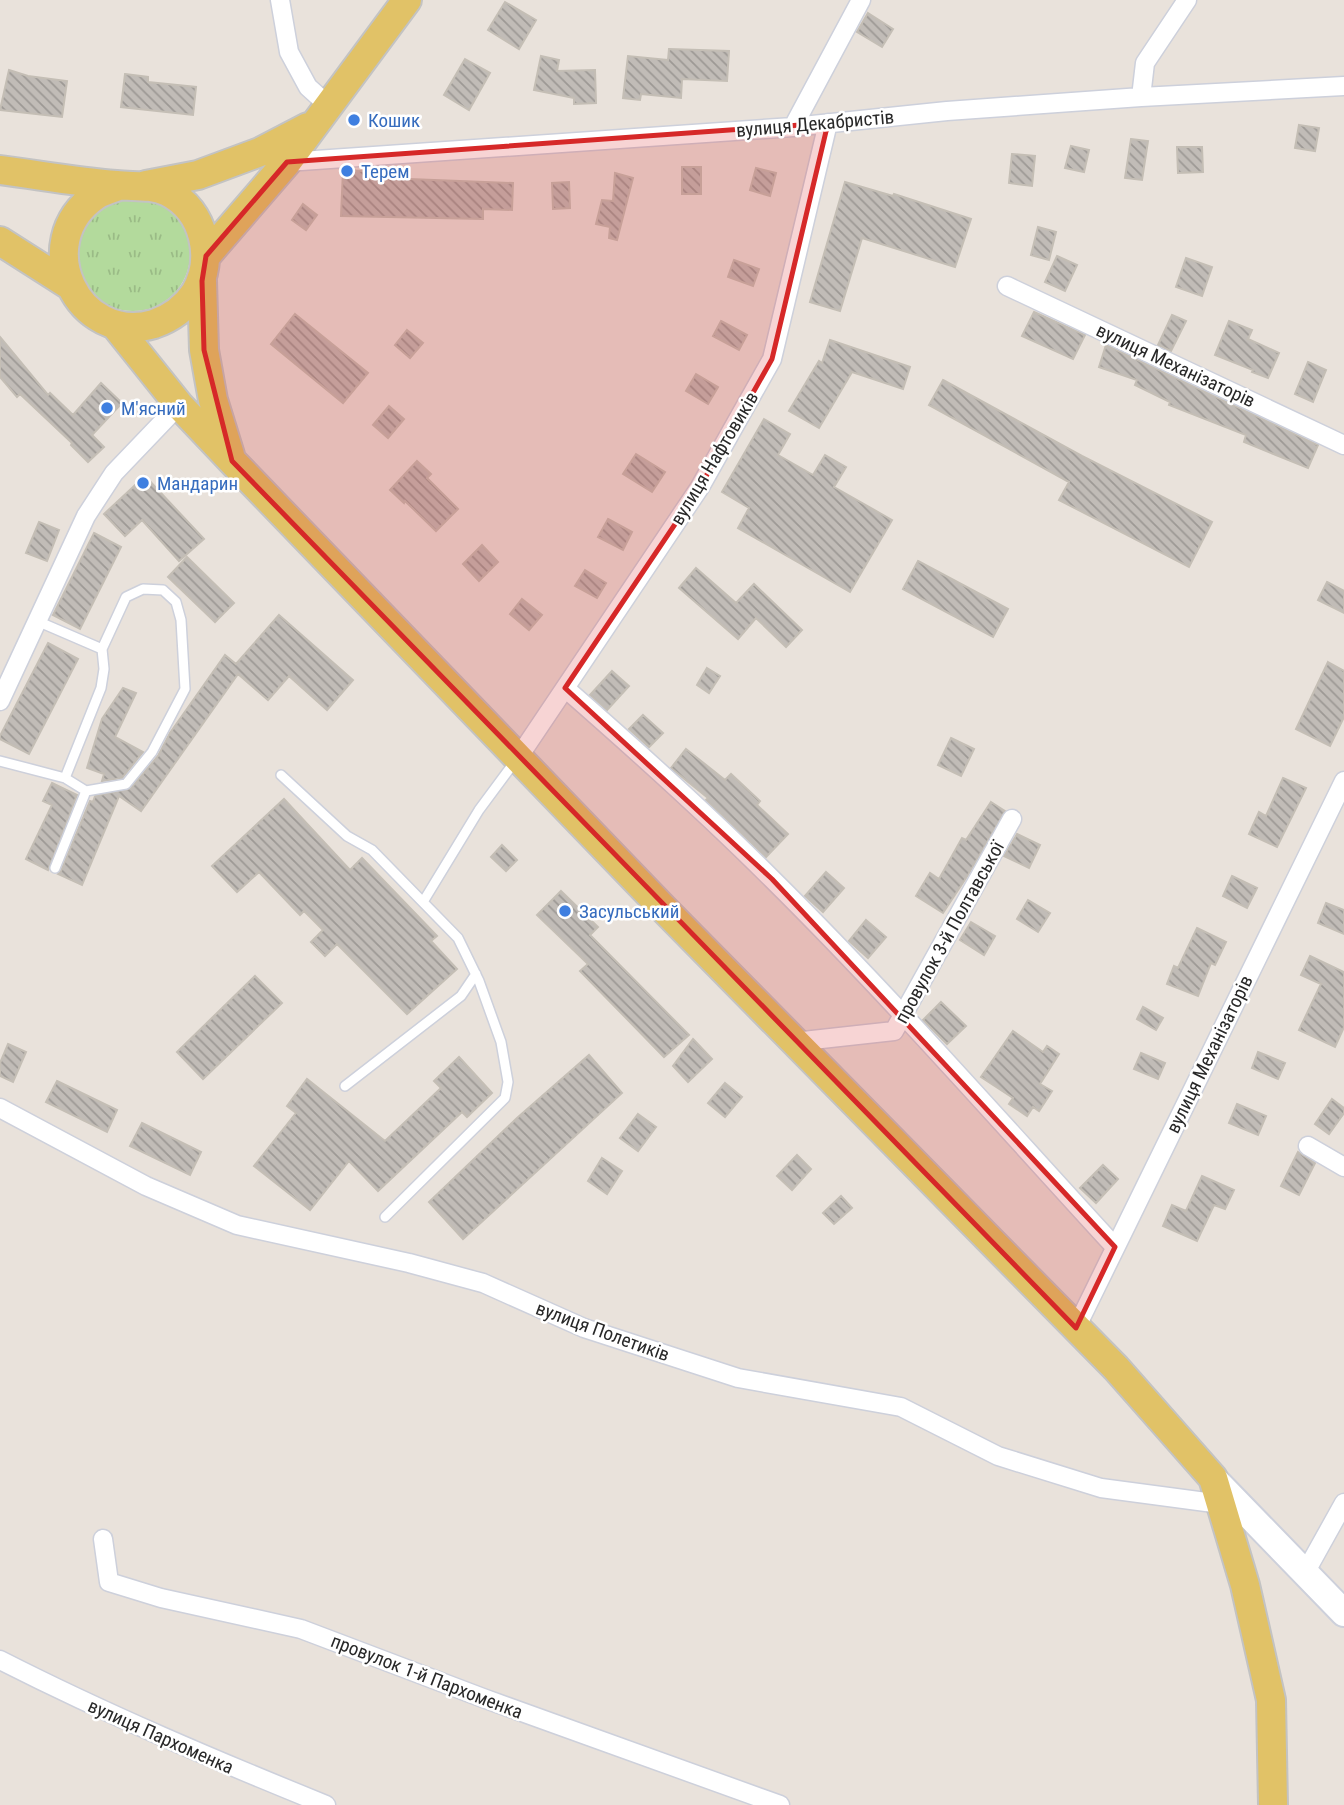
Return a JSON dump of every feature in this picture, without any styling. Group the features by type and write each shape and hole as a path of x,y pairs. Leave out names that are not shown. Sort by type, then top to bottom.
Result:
{"main road":[{"path":"115,325 141,327 167,320 188,304 204,268 287,162 407,0"},
{"path":"69,285 63,261 66,236 77,213 96,195 132,185 198,175 260,152 323,114"},
{"path":"0,170 132,185 169,193 189,209 202,230 204,350 214,400 232,461"},
{"path":"0,241 69,285 88,310 115,325 179,405 232,461 794,1042 1115,1368 1217,1491 1306,1573 1344,1613"},
{"path":"1217,1491 1245,1585 1272,1699 1273,1805"}],"street":[{"path":"280,0 289,52 323,114"},
{"path":"793,127 861,0"},
{"path":"1141,97 1145,63 1187,0"},
{"name":"вулиця Декабристів","path":"287,162 793,127 947,111 1141,97 1344,86"},
{"name":"вулиця Нафтовиків","path":"518,758 700,487 772,359 828,123"},
{"name":"вулиця Механізаторів","path":"1007,286 1344,445"},
{"path":"0,701 6,669 37,621 86,516 114,473 179,405"},
{"path":"565,688 640,754 772,879 902,1015 1115,1247"},
{"name":"вулиця Механізаторів","path":"1076,1328 1344,781"},
{"name":"провулок 3-й Полтавської","path":"794,1042 894,1031 1012,819"},
{"name":"вулиця Полетиків","path":"0,1108 146,1186 237,1225 408,1263 483,1283 584,1328 738,1378 901,1407 998,1455 1101,1488 1217,1491"},
{"path":"1308,1146 1344,1167"},
{"path":"1306,1573 1344,1503"},
{"name":"провулок 1-й Пархоменка","path":"103,1539 109,1582 161,1598 301,1629 780,1805"},
{"name":"вулиця Пархоменка","path":"0,1660 193,1751 326,1805"}],"lane":[{"path":"0,761 65,778 86,790 126,784 152,752 185,689 181,620 176,602 163,590 143,589 126,597 102,649 104,669 101,688 65,778"},
{"path":"37,621 102,649"},
{"path":"423,902 479,810 518,758"},
{"path":"281,775 347,836 372,850 458,938 476,974 501,1042 508,1082 505,1098 385,1217"},
{"path":"55,868 86,790"},
{"path":"345,1086 461,996 476,974"}],"highlighted area":[{"path":"828,123 772,359 700,487 565,688 772,879 1115,1247 1076,1328 232,461 204,350 202,281 206,256 287,162"}],"green space":[{"path":"133,197 155,201 174,213 186,232 190,254 186,276 174,295 155,307 133,311 111,307 92,295 80,276 76,254 80,232 92,213 111,201"}],"building":[{"path":"505,2 536,20 519,49 488,30"},
{"path":"868,13 893,29 882,47 857,32"},
{"path":"669,49 729,51 727,81 682,79 681,98 641,94 640,100 623,98 628,56 668,60"},
{"path":"541,56 559,60 557,71 595,70 596,103 574,104 574,98 534,90"},
{"path":"465,59 490,73 469,110 444,95"},
{"path":"9,70 28,76 67,81 62,117 0,110"},
{"path":"125,74 148,77 148,82 196,87 193,115 121,107"},
{"path":"1299,125 1319,128 1315,151 1295,148"},
{"path":"1131,139 1148,141 1142,180 1125,178"},
{"path":"1071,146 1089,150 1084,172 1065,168"},
{"path":"1177,147 1202,147 1203,172 1178,173"},
{"path":"1012,154 1035,156 1032,186 1009,183"},
{"path":"682,167 701,167 701,194 682,194"},
{"path":"756,168 776,173 770,196 750,190"},
{"path":"343,170 384,172 384,178 513,183 512,210 483,209 483,219 341,216"},
{"path":"615,173 633,178 617,240 609,238 610,227 596,224 602,200 613,201"},
{"path":"569,182 570,208 553,209 552,183"},
{"path":"845,182 893,196 894,194 971,219 955,267 862,238 840,311 810,302"},
{"path":"303,204 317,215 306,230 292,220"},
{"path":"1038,227 1056,232 1049,260 1031,255"},
{"path":"1057,256 1077,265 1065,291 1045,282"},
{"path":"1186,258 1212,267 1202,296 1176,287"},
{"path":"734,260 759,269 753,286 728,277"},
{"path":"1034,312 1085,335 1073,359 1022,336"},
{"path":"295,314 368,373 343,403 271,344"},
{"path":"1172,315 1186,321 1171,351 1158,345"},
{"path":"721,321 747,335 739,350 713,336"},
{"path":"1229,321 1252,330 1248,339 1279,353 1268,378 1215,355"},
{"path":"407,330 423,343 410,358 395,345"},
{"path":"0,337 48,395 50,393 73,415 101,383 122,403 92,435 104,447 88,462 72,443 20,394 17,397 0,377"},
{"path":"830,340 910,367 903,389 852,372 819,428 789,411 819,361 822,363"},
{"path":"1106,345 1318,445 1308,468 1244,442 1246,435 1169,405 1170,402 1135,385 1137,380 1099,367"},
{"path":"1308,362 1326,370 1313,402 1295,394"},
{"path":"696,374 718,387 708,404 686,391"},
{"path":"943,380 1082,456 1212,522 1189,567 1059,500 1069,482 929,405"},
{"path":"389,406 404,419 388,438 373,425"},
{"path":"764,419 790,434 778,455 813,475 825,455 846,467 834,487 892,520 850,592 738,528 749,508 722,492"},
{"path":"636,454 665,472 652,492 623,474"},
{"path":"417,461 431,474 427,478 458,509 436,531 390,490"},
{"path":"145,476 204,539 179,561 142,520 125,536 104,514"},
{"path":"608,519 632,532 623,550 598,537"},
{"path":"39,522 59,530 47,561 26,553"},
{"path":"94,533 121,547 80,629 53,615"},
{"path":"482,545 498,562 479,581 463,564"},
{"path":"187,557 234,603 215,622 168,577"},
{"path":"918,561 1008,609 993,637 903,589"},
{"path":"696,568 736,603 754,584 802,630 786,647 756,618 738,639 679,588"},
{"path":"585,570 606,583 597,598 575,586"},
{"path":"1327,582 1344,591 1344,613 1318,600"},
{"path":"522,599 542,615 529,630 510,614"},
{"path":"279,615 353,680 327,710 289,676 268,700 238,674 141,811 119,796 82,885 58,874 90,801 93,802 95,796 131,788 158,756 170,733 225,655 236,664"},
{"path":"48,643 78,659 29,754 0,739 0,736"},
{"path":"1328,662 1344,671 1344,717 1330,746 1296,729"},
{"path":"707,668 720,676 709,693 697,685"},
{"path":"612,671 629,686 607,710 590,695"},
{"path":"123,688 136,693 115,737 143,752 122,778 102,781 104,774 87,768 102,719"},
{"path":"643,715 663,733 649,747 629,729"},
{"path":"951,738 974,749 961,776 938,765"},
{"path":"686,749 725,780 731,774 760,801 757,805 788,834 766,857 706,800 708,798 671,768"},
{"path":"1283,778 1306,788 1277,847 1249,834 1259,812 1266,816"},
{"path":"52,783 77,795 48,870 26,859 52,805 43,801"},
{"path":"284,799 350,870 362,858 437,936 431,941 457,969 407,1014 337,944 325,956 311,942 323,930 304,911 300,915 259,872 237,892 212,866"},
{"path":"991,802 1005,811 943,913 916,896 930,873 939,879 962,838 966,840"},
{"path":"1017,834 1040,845 1029,868 1004,856"},
{"path":"502,845 517,860 506,871 491,857"},
{"path":"826,872 844,888 823,912 805,896"},
{"path":"1232,876 1257,888 1247,908 1223,896"},
{"path":"561,891 598,927 590,935 689,1035 664,1057 580,971 588,964 537,915"},
{"path":"1028,900 1050,913 1038,932 1017,919"},
{"path":"1326,903 1344,910 1344,934 1318,923"},
{"path":"866,920 886,937 868,958 849,941"},
{"path":"971,922 995,936 984,955 960,940"},
{"path":"1197,928 1226,942 1215,965 1211,963 1198,996 1167,984 1174,966 1178,968"},
{"path":"1310,956 1344,972 1344,1027 1335,1047 1299,1030 1321,984 1301,975"},
{"path":"255,976 282,1003 203,1079 177,1052"},
{"path":"941,1002 966,1026 947,1044 923,1020"},
{"path":"1143,1007 1163,1018 1156,1030 1137,1019"},
{"path":"1013,1031 1043,1052 1047,1046 1059,1054 1040,1084 1052,1091 1039,1111 1033,1107 1027,1116 1009,1104 1013,1098 981,1077"},
{"path":"693,1039 712,1059 688,1082 673,1066"},
{"path":"8,1044 26,1052 13,1082 0,1076 0,1063"},
{"path":"1258,1052 1285,1063 1278,1079 1252,1068"},
{"path":"1141,1053 1165,1063 1158,1079 1134,1069"},
{"path":"589,1055 622,1093 463,1239 429,1202 517,1118"},
{"path":"459,1057 492,1093 467,1117 462,1112 378,1191 349,1161 310,1210 254,1166 296,1113 287,1106 307,1079 385,1141 441,1088 434,1081"},
{"path":"57,1081 117,1110 107,1132 46,1102"},
{"path":"725,1083 742,1097 725,1117 708,1103"},
{"path":"1332,1099 1344,1108 1344,1113 1329,1134 1315,1124"},
{"path":"1237,1104 1266,1116 1258,1135 1229,1123"},
{"path":"638,1114 656,1127 638,1151 620,1138"},
{"path":"142,1123 201,1152 190,1175 130,1146"},
{"path":"1298,1152 1315,1163 1299,1195 1281,1186"},
{"path":"797,1155 811,1169 792,1190 777,1176"},
{"path":"602,1158 622,1171 607,1194 588,1181"},
{"path":"1103,1165 1118,1179 1096,1203 1080,1188"},
{"path":"1202,1176 1234,1190 1225,1209 1214,1205 1197,1241 1163,1226 1172,1205 1186,1211"},
{"path":"841,1196 852,1208 834,1224 823,1213"}],"place":[{"name":"Кошик","path":"354,120"},
{"name":"Терем","path":"347,171"},
{"name":"М'ясний","path":"107,408"},
{"name":"Мандарин","path":"143,483"},
{"name":"Засульський","path":"565,911"}]}
